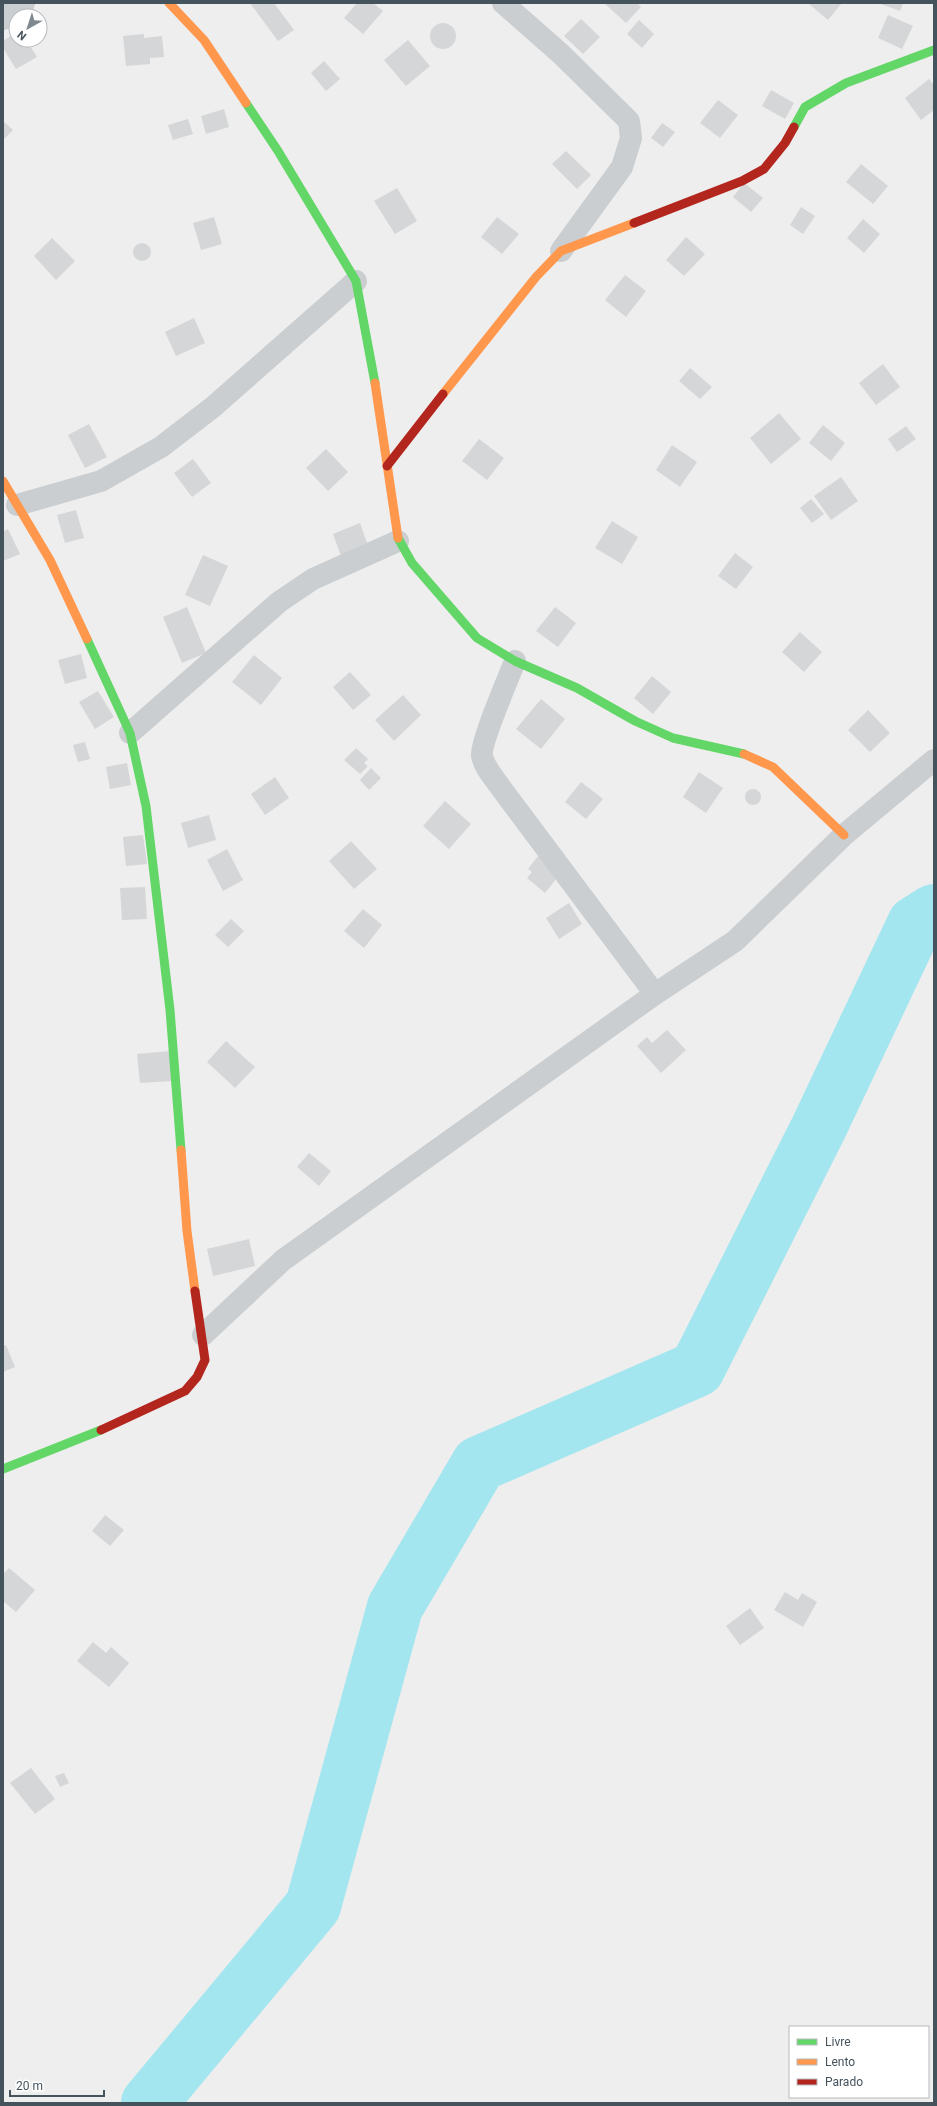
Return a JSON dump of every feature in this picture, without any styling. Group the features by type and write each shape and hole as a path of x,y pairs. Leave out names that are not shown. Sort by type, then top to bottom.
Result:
{"street":[{"path":"3,19 11,11 24,3"},
{"path":"169,3 209,47 278,151 356,281 370,348 398,541 412,563 477,638 515,661 577,688 635,721 673,738 759,760 773,767 844,835"},
{"path":"387,466 536,277 560,251 622,167 632,138 629,122 561,54 503,3"},
{"path":"560,251 742,181 764,169 785,143 805,108 846,83 934,50"},
{"path":"17,505 101,481 161,447 213,407 356,281"},
{"path":"3,481 50,560 130,734 146,806 170,1010 187,1231 203,1335 205,1360 197,1377 185,1391 88,1436 3,1469"},
{"path":"130,734 279,602 314,579 398,541"},
{"path":"515,661 490,726 482,756 501,788 655,994"},
{"path":"203,1335 284,1260 655,994 735,941 844,835 934,760"}],"building":[{"path":"250,3 274,3 294,30 278,41"},
{"path":"357,3 373,3 383,11 363,34 344,18"},
{"path":"604,3 637,3 641,7 626,23"},
{"path":"808,3 842,3 828,20"},
{"path":"878,3 903,3 900,11"},
{"path":"888,15 913,26 902,49 878,38"},
{"path":"581,19 600,37 583,54 564,36"},
{"path":"639,20 654,34 642,48 627,34"},
{"path":"443,23 452,27 456,36 452,45 443,49 434,45 430,36 434,27"},
{"path":"144,34 144,38 162,36 164,57 150,58 150,64 126,66 123,36"},
{"path":"8,38 8,48 31,48 37,57 16,69 3,48 3,41"},
{"path":"408,40 430,66 406,86 384,60"},
{"path":"324,61 340,79 326,91 311,73"},
{"path":"929,79 934,85 934,110 921,120 905,98"},
{"path":"771,90 794,103 785,119 762,106"},
{"path":"718,100 738,115 720,138 700,123"},
{"path":"224,109 229,127 206,134 201,116"},
{"path":"188,119 193,134 173,140 168,125"},
{"path":"3,121 13,130 3,140"},
{"path":"662,123 675,132 663,147 651,138"},
{"path":"566,151 591,175 577,189 552,164"},
{"path":"861,164 888,186 873,204 846,182"},
{"path":"744,183 763,198 751,212 733,197"},
{"path":"397,188 417,221 395,234 374,201"},
{"path":"801,207 815,216 803,234 790,225"},
{"path":"214,217 222,244 201,250 193,223"},
{"path":"497,217 519,234 502,254 481,237"},
{"path":"863,219 880,234 864,253 847,238"},
{"path":"686,237 705,254 684,276 666,260"},
{"path":"52,238 75,261 56,280 34,256"},
{"path":"142,243 146,244 150,248 150,256 146,260 142,261 138,260 134,256 133,252 134,248 138,244"},
{"path":"625,275 646,291 626,317 605,300"},
{"path":"194,318 205,343 176,356 165,332"},
{"path":"883,364 900,387 876,405 859,383"},
{"path":"690,368 712,387 700,399 679,381"},
{"path":"779,413 801,439 771,464 750,438"},
{"path":"89,424 107,457 85,468 68,435"},
{"path":"823,425 845,443 831,461 809,443"},
{"path":"906,426 916,439 897,452 888,439"},
{"path":"479,439 504,458 487,480 462,461"},
{"path":"672,445 697,462 680,487 656,470"},
{"path":"326,449 348,472 328,491 306,468"},
{"path":"193,459 211,483 192,497 174,473"},
{"path":"841,477 858,501 831,520 814,496"},
{"path":"811,499 824,514 812,523 800,508"},
{"path":"76,510 84,538 65,543 57,515"},
{"path":"612,521 638,537 622,564 595,548"},
{"path":"360,523 368,546 341,556 333,534"},
{"path":"8,529 20,554 3,561 3,532"},
{"path":"735,553 753,567 736,589 718,576"},
{"path":"203,555 228,566 210,606 185,595"},
{"path":"187,607 206,653 182,663 163,617"},
{"path":"555,607 576,623 558,647 536,631"},
{"path":"800,632 822,652 804,672 782,652"},
{"path":"81,654 87,678 65,684 58,660"},
{"path":"254,655 282,678 261,705 232,682"},
{"path":"350,672 371,695 353,710 333,687"},
{"path":"652,676 671,692 653,714 634,698"},
{"path":"98,691 114,717 95,729 79,702"},
{"path":"403,695 421,715 394,741 375,720"},
{"path":"541,699 565,719 541,749 516,729"},
{"path":"868,710 890,733 870,752 848,730"},
{"path":"85,742 90,759 78,762 73,745"},
{"path":"356,748 368,759 364,763 368,766 360,774 344,760"},
{"path":"127,763 131,785 110,789 106,767"},
{"path":"371,768 381,778 369,790 360,780"},
{"path":"699,772 723,788 706,813 683,797"},
{"path":"275,777 289,798 265,815 251,794"},
{"path":"581,782 603,799 586,819 565,802"},
{"path":"750,789 756,789 761,794 759,803 756,805 750,805 745,800 745,794"},
{"path":"445,801 471,824 449,849 423,826"},
{"path":"209,815 216,840 188,848 181,823"},
{"path":"143,835 147,864 126,866 123,837"},
{"path":"351,841 377,869 354,889 329,861"},
{"path":"227,849 243,880 223,891 207,860"},
{"path":"538,856 560,874 545,893 527,878 532,872 528,869"},
{"path":"145,887 147,919 122,920 120,888"},
{"path":"569,903 582,924 559,939 546,918"},
{"path":"363,909 382,925 364,948 344,931"},
{"path":"231,919 244,931 228,947 215,935"},
{"path":"667,1030 686,1050 661,1073 637,1046 647,1037 652,1043"},
{"path":"226,1041 255,1067 235,1088 207,1062"},
{"path":"170,1051 172,1081 140,1083 137,1054"},
{"path":"309,1153 331,1171 319,1186 297,1167"},
{"path":"249,1239 255,1266 213,1276 207,1249"},
{"path":"6,1345 15,1367 3,1372 3,1346"},
{"path":"105,1515 124,1530 110,1546 92,1531"},
{"path":"9,1568 35,1590 16,1612 3,1601 3,1574"},
{"path":"785,1592 798,1600 802,1593 817,1602 803,1627 774,1610"},
{"path":"750,1608 764,1628 740,1645 726,1626"},
{"path":"93,1642 106,1653 111,1647 129,1663 109,1687 77,1661"},
{"path":"31,1768 55,1799 35,1814 10,1783"},
{"path":"64,1773 69,1783 60,1787 55,1776"}],"waterway":[{"path":"149,2103 313,1906 395,1607 479,1464 697,1369 819,1127 915,924 934,912"}],"traffic: fast":[{"path":"794,127 805,107 846,83 934,50"},
{"path":"246,103 278,151 356,281 375,383"},
{"path":"398,538 412,563 477,638 515,661 577,688 635,721 673,738 744,754"},
{"path":"87,639 130,733 146,806 170,1010 181,1150"},
{"path":"3,1469 101,1430"}],"traffic: slow":[{"path":"169,3 204,40 246,103"},
{"path":"443,394 536,277 561,251 634,223"},
{"path":"375,383 398,538"},
{"path":"3,481 50,560 87,639"},
{"path":"744,754 773,767 844,835"},
{"path":"181,1150 187,1231 195,1291"}],"traffic: jam":[{"path":"634,223 742,181 764,169 785,143 794,127"},
{"path":"387,466 443,394"},
{"path":"101,1430 185,1391 197,1377 205,1360 195,1291"}]}
